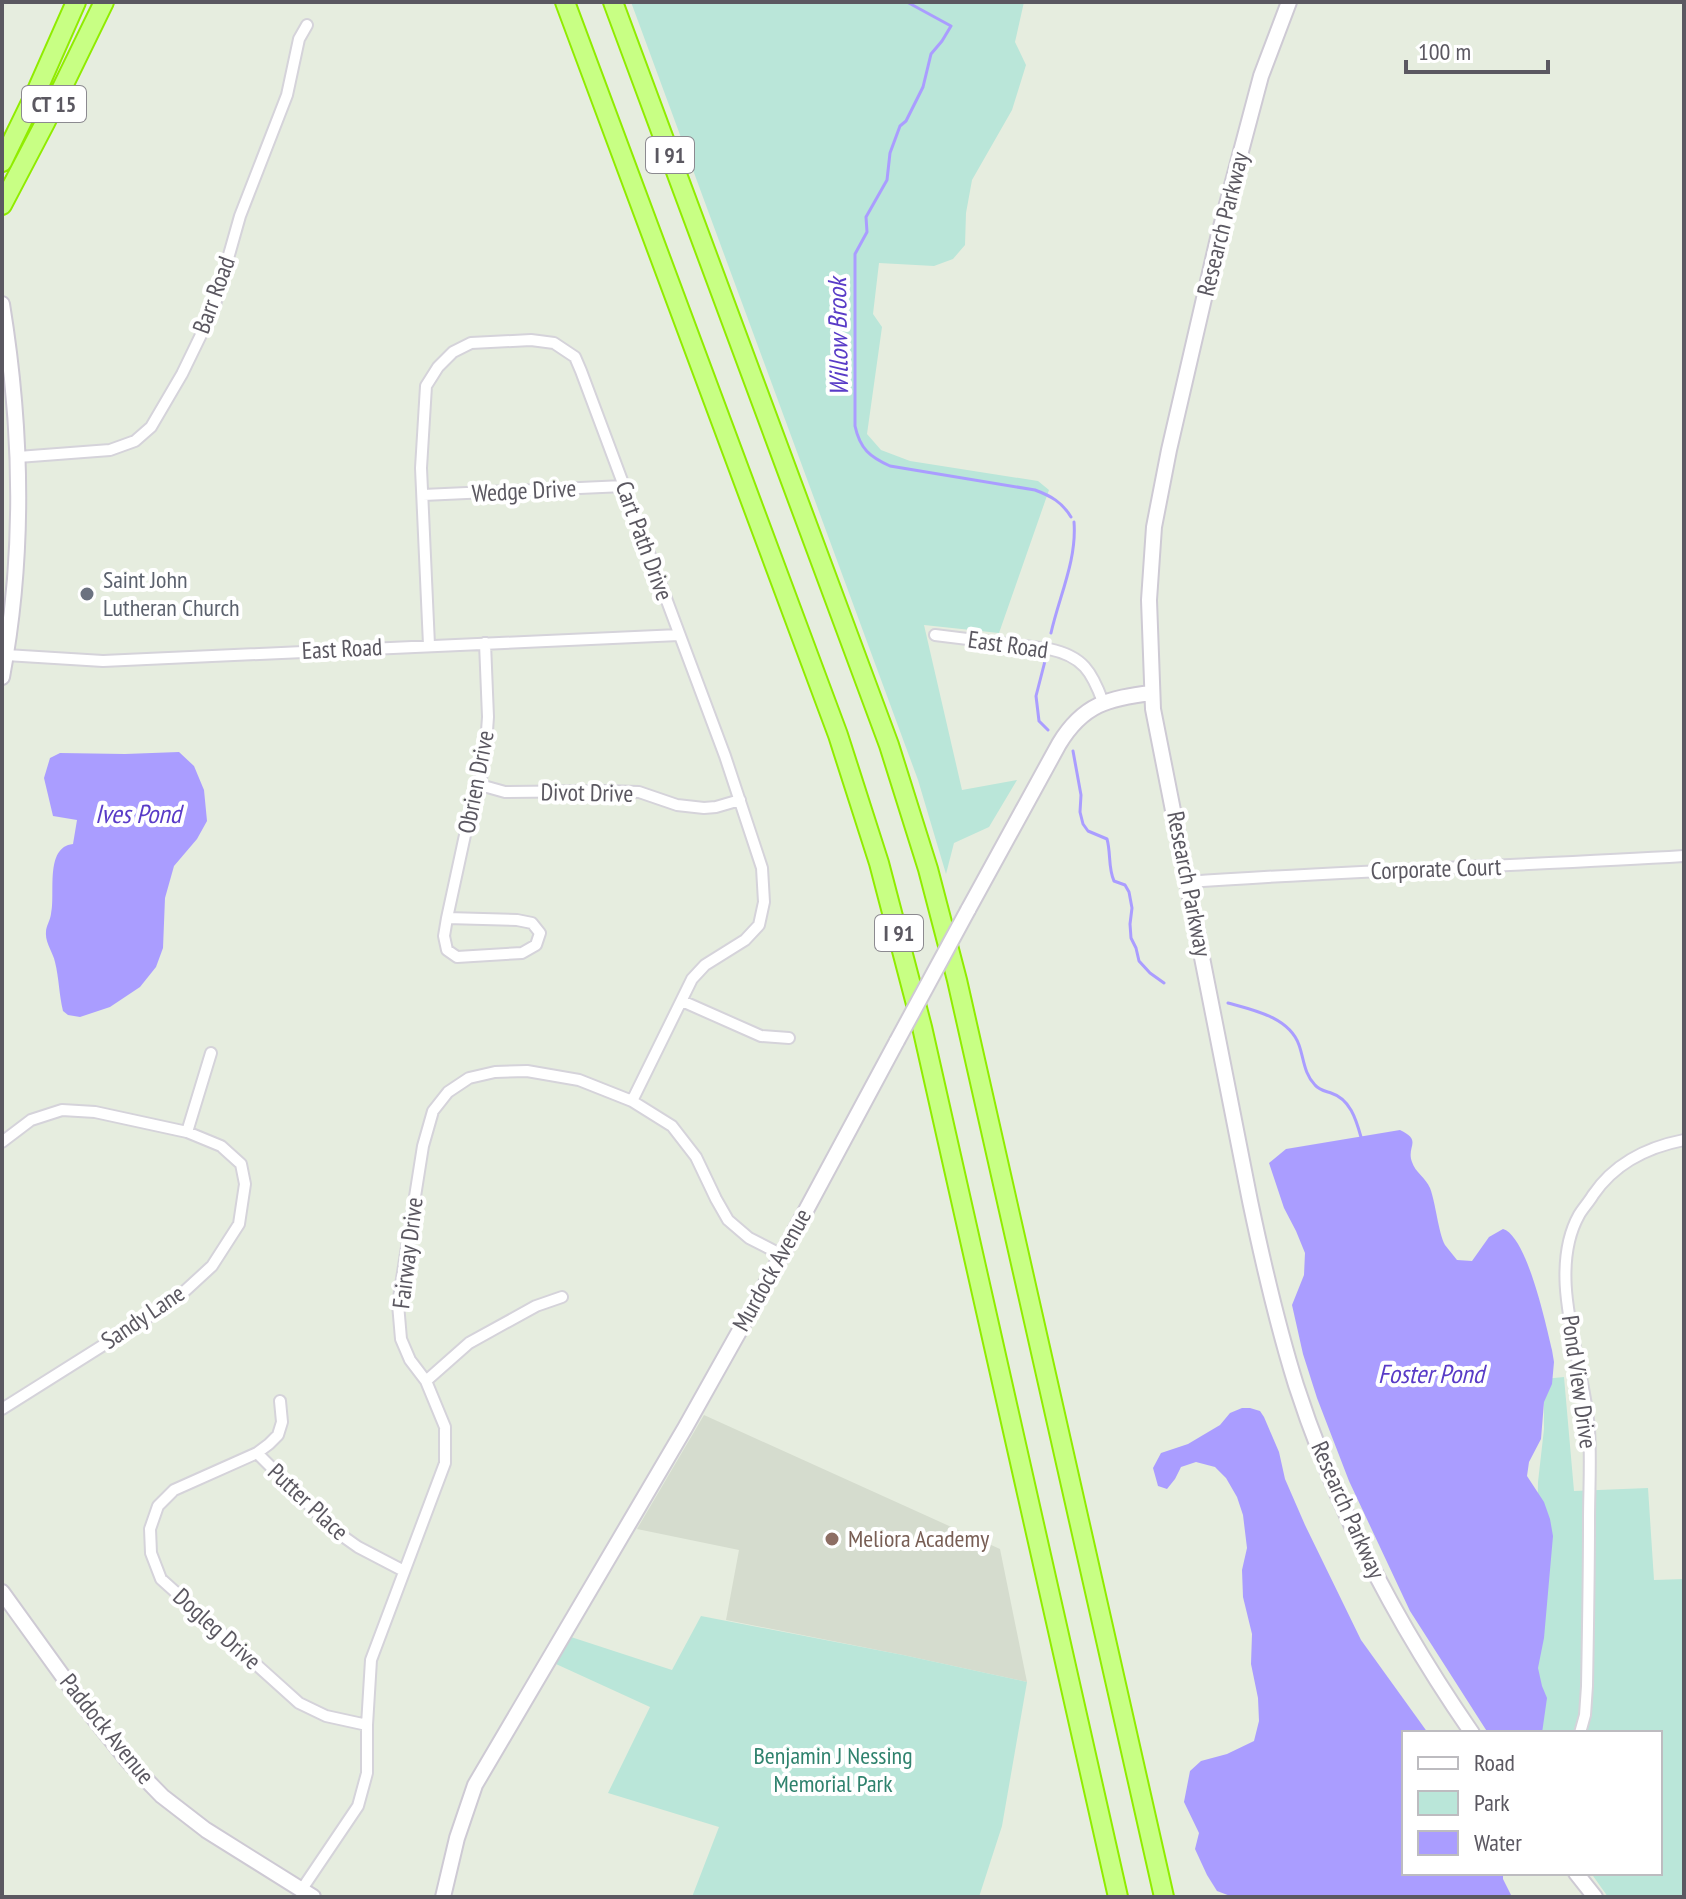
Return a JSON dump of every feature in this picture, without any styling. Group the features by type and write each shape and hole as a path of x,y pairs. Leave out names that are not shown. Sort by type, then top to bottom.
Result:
{"highway":[{"name":"CT 15","path":"2,162 76,2"},
{"name":"CT 15","path":"2,205 104,2"},
{"name":"I 91","path":"565,2 841,745 879,863 922,1027 1118,1897"},
{"name":"I 91","path":"613,2 880,719 928,869 961,995 1164,1897"}],"main road":[{"name":"Research Parkway","path":"1289,2 1257,90 1218,238 1169,450 1152,545 1149,600 1153,709 1261,1255 1278,1325 1334,1484 1373,1568 1432,1673 1471,1731"},
{"path":"2,304 18,457 15,560 2,677"},
{"name":"Murdock Avenue","path":"443,1897 457,1838 475,1785 685,1428 1064,737 1084,713 1103,702 1152,693"},
{"name":"Paddock Avenue","path":"2,1592 85,1707 128,1761 162,1796 206,1830 308,1893"},
{"path":"1578,1875 1595,1897"}],"street":[{"name":"Barr Road","path":"18,457 110,450 135,441 151,427 182,374 214,308 240,216 287,95 299,39 307,25"},
{"name":"Cart Path Drive","path":"429,645 421,468 426,386 438,367 453,352 471,343 531,340 554,343 575,357 740,800 762,868 764,902 759,925 745,940 705,965 692,979 632,1101"},
{"name":"Wedge Drive","path":"423,495 624,486"},
{"name":"East Road","path":"6,655 103,661 679,635"},
{"name":"East Road","path":"935,635 1049,649 1066,654 1088,671 1103,702"},
{"name":"Obrien Drive","path":"447,918 517,920 532,923 540,933 536,945 522,953 457,957 447,950 444,936 447,918 465,835 480,785 488,717 485,643"},
{"name":"Divot Drive","path":"480,785 505,792 639,792 677,805 704,808 740,800"},
{"name":"Corporate Court","path":"1188,882 1684,856"},
{"path":"682,1001 761,1036 789,1038"},
{"path":"187,1132 211,1053"},
{"name":"Fairway Drive","path":"308,1893 358,1806 367,1773 371,1660 445,1463 445,1427 426,1381 410,1360 401,1339 398,1304 423,1146 433,1111 448,1092 469,1078 495,1072 527,1071 579,1080 632,1101 672,1126 696,1157 728,1220 749,1238 782,1255"},
{"name":"Sandy Lane","path":"2,1142 31,1120 62,1110 95,1112 187,1132 221,1146 241,1164 245,1184 239,1224 212,1266 175,1300 2,1409"},
{"name":"Pond View Drive","path":"1581,1731 1587,1686 1589,1430 1565,1289 1568,1247 1578,1217 1598,1188 1618,1168 1641,1153 1684,1140"},
{"path":"426,1381 469,1343 536,1306 562,1297"},
{"name":"Dogleg Drive","path":"280,1401 282,1422 278,1435 269,1444 257,1453 174,1490 158,1506 150,1529 151,1553 161,1579 299,1703 326,1716 367,1725"},
{"name":"Putter Place","path":"257,1453 334,1530 358,1547 404,1571"}],"shaded area":[{"name":"Meliora Academy","path":"704,1415 1000,1549 1027,1682 726,1620 739,1550 637,1529"}],"green space":[{"path":"631,2 1024,2 1015,42 1026,65 1012,110 972,180 966,213 965,245 953,259 934,266 879,263 873,314 882,327 867,434 881,450 910,461 1038,481 1049,490 999,633 924,625 962,790 1017,780 989,827 954,843 946,874 918,780"},
{"path":"1564,1377 1574,1491 1648,1488 1654,1580 1684,1579 1684,1897 1608,1897 1592,1875 1662,1875 1662,1731 1533,1731 1538,1482 1544,1429 1544,1379"},
{"name":"Benjamin J Nessing Memorial Park","path":"701,1616 1027,1682 1002,1826 979,1897 692,1897 719,1827 608,1793 650,1707 556,1664 571,1637 672,1670"}],"water":[{"name":"Ives Pond","path":"179,752 194,766 204,790 207,821 197,839 174,866 165,898 163,948 156,967 140,987 110,1007 80,1017 68,1015 63,1011 46,932 52,906 55,862 64,847 73,844 77,820 53,816 44,778 50,758 60,753"},
{"name":"Foster Pond","path":"1400,1130 1411,1137 1412,1162 1430,1188 1445,1245 1457,1260 1472,1261 1489,1237 1503,1229 1512,1235 1520,1247 1540,1303 1554,1362 1552,1384 1544,1402 1541,1439 1529,1462 1527,1476 1544,1502 1553,1536 1544,1638 1538,1668 1547,1698 1542,1731 1487,1731 1410,1611 1349,1481 1317,1398 1292,1305 1304,1275 1305,1253 1284,1208 1269,1163 1286,1149"},
{"path":"1250,1408 1260,1411 1264,1417 1305,1525 1361,1640 1427,1731 1402,1731 1402,1875 1503,1875 1512,1897 1233,1897 1217,1891 1207,1875 1195,1849 1199,1833 1184,1802 1190,1771 1201,1761 1227,1754 1254,1741 1259,1721 1251,1664 1252,1634 1243,1597 1242,1570 1247,1548 1243,1515 1226,1478 1215,1467 1196,1462 1181,1467 1167,1489 1158,1486 1153,1468 1161,1453 1188,1444 1220,1425 1230,1413"}],"waterway":[{"name":"Willow Brook","path":"907,2 951,26 931,54 923,87 906,121 900,126 890,153 887,180 866,217 867,232 855,254 857,434 867,451 890,466 1035,490 1056,500 1071,517"},
{"name":"Willow Brook","path":"1051,633 1073,550 1074,522"},
{"name":"Willow Brook","path":"1045,661 1036,696 1039,721 1048,730"},
{"name":"Willow Brook","path":"1073,751 1083,824 1088,831 1107,839 1114,881 1125,885 1129,892 1131,938 1139,961 1164,983"},
{"name":"Willow Brook","path":"1228,1003 1269,1016 1294,1035 1311,1081 1348,1105 1361,1137"}],"place":[{"name":"Saint John Lutheran Church","path":"87,594"},
{"name":"Meliora Academy","path":"832,1539"}]}
